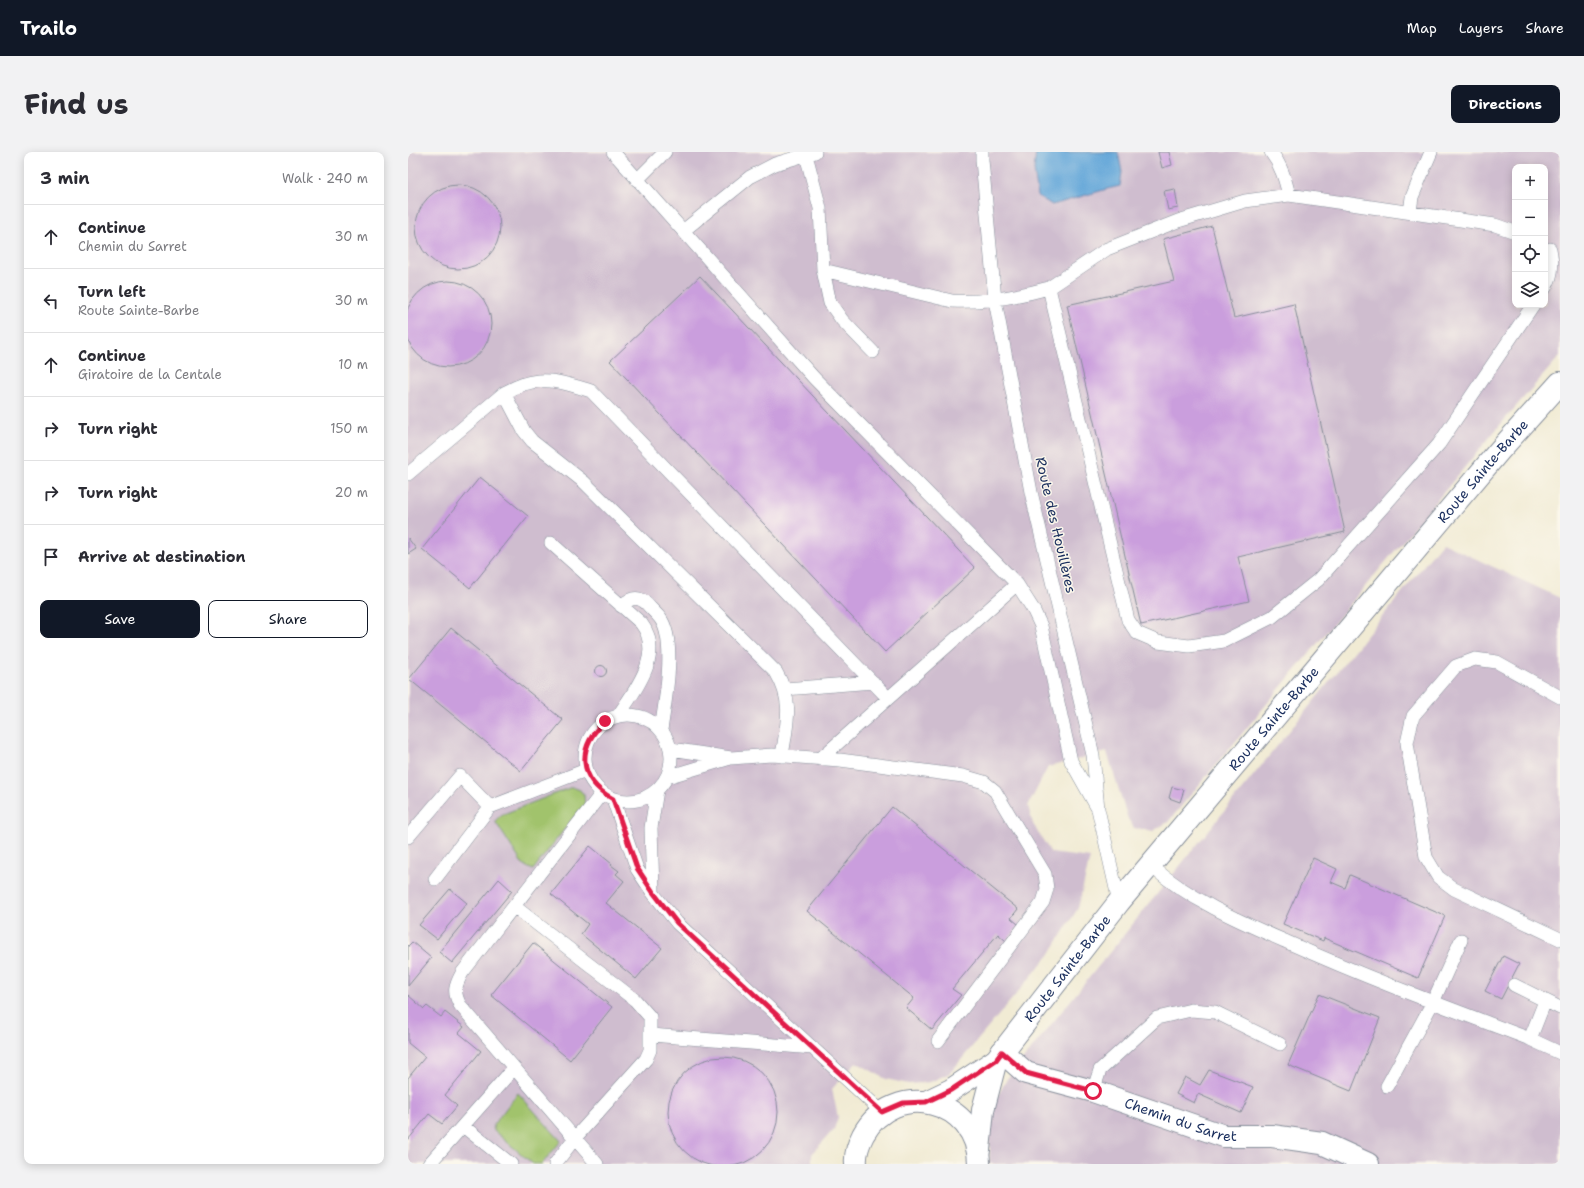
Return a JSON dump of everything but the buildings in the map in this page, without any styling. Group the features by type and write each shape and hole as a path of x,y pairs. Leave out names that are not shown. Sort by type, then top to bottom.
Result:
{"main road":[{"name":"Route Sainte-Barbe","path":"926,1102 951,1090 999,1056 1119,902 1500,451 1560,383"},
{"name":"Route Sainte-Barbe","path":"979,1159 983,1110 999,1056"},
{"name":"Chemin du Sarret","path":"999,1056 1026,1073 1093,1091 1224,1136 1272,1136 1322,1143 1368,1164"},
{"path":"853,1163 859,1142 868,1125 882,1112 903,1103 926,1102 945,1108 961,1119 973,1135 979,1159"}],"lane":[{"path":"613,152 814,378 1017,584 1033,609 1041,626 1072,761 1098,809"},
{"path":"637,180 665,152"},
{"name":"Route des Houillères","path":"982,152 995,300 1031,492 1093,755 1098,809 1119,902"},
{"path":"1271,152 1276,158 1285,177 1289,195"},
{"path":"1410,212 1412,197 1431,152"},
{"path":"683,231 750,177 776,164 811,153 820,208 823,270 830,303 842,320 873,352"},
{"path":"823,270 952,301 974,302 995,300 1027,294 1048,288 1107,249 1171,223 1245,201 1289,195 1495,224 1512,231"},
{"path":"1548,283 1550,280 1552,246"},
{"path":"1048,288 1128,620 1137,633 1158,642 1189,646 1224,641 1272,617 1318,580 1439,444 1532,308"},
{"path":"408,474 504,393 525,384 548,381 564,382 591,391 888,698"},
{"path":"504,393 524,431 532,441 596,493 766,660 776,672 785,689 788,703 788,717 782,756"},
{"path":"551,543 647,630 650,651 643,677 618,716"},
{"path":"820,759 1017,584"},
{"path":"621,606 629,599 636,598 643,600 660,618 662,623 668,644 668,658 661,730"},
{"path":"1560,697 1497,662 1475,659 1456,666 1414,716 1407,744 1426,857 1438,877 1454,889 1560,939"},
{"path":"785,689 873,682"},
{"path":"607,796 624,801 636,801 647,797 657,790 667,777 671,764 671,749 661,730 652,722 641,717 630,715 618,716 605,721 595,731 588,743 585,756 586,770 592,782 607,796 637,868 677,923 882,1112"},
{"path":"671,749 731,758 782,756 820,759 963,776 984,782 995,791 1045,874 1047,889 1043,902 938,1041"},
{"path":"667,777 731,758"},
{"path":"435,879 490,807 586,770"},
{"path":"408,837 460,776 490,807"},
{"path":"653,892 650,828 657,790"},
{"path":"597,1164 460,1005 455,989 462,973 607,796"},
{"path":"1150,865 1187,894 1236,920 1344,968 1530,1039 1560,1052"},
{"path":"515,907 635,1000 650,1017 650,1050 646,1060 574,1139 555,1164"},
{"path":"1387,1086 1433,1002 1461,940"},
{"path":"1514,985 1560,1008"},
{"path":"1530,1039 1545,1001"},
{"path":"1093,1091 1100,1070 1158,1018 1191,1010 1216,1012 1280,1044"},
{"path":"651,1035 813,1048"},
{"path":"429,1164 514,1068"},
{"path":"463,1126 511,1164"}],"shaded area":[{"path":"408,152 1560,152 1560,356 1505,419 1168,822 1153,831 1134,828 1128,819 1107,752 1048,767 1028,806 1033,824 1051,853 1090,858 1078,908 1049,955 950,1073 930,1082 909,1084 886,1079 856,1062 832,1089 838,1117 834,1129 812,1154 812,1164 408,1164"},
{"path":"1442,543 1560,598 1560,1164 989,1164 990,1149 988,1128 996,1099 1007,1079"}],"green space":[{"path":"572,787 580,790 584,795 585,807 580,809 533,870 523,865 495,821 501,815"},
{"path":"518,1093 561,1141 542,1164 533,1164 494,1131 493,1125"}],"water":[{"path":"1036,152 1118,152 1122,172 1120,186 1052,205 1038,196 1034,170"}],"route":[{"path":"605,721 595,731 588,743 585,756 586,770 592,782 602,793 613,799 637,868 653,892 677,923 882,1112 903,1103 926,1102 951,1090 996,1060 1002,1052 1026,1073 1093,1091"}]}
